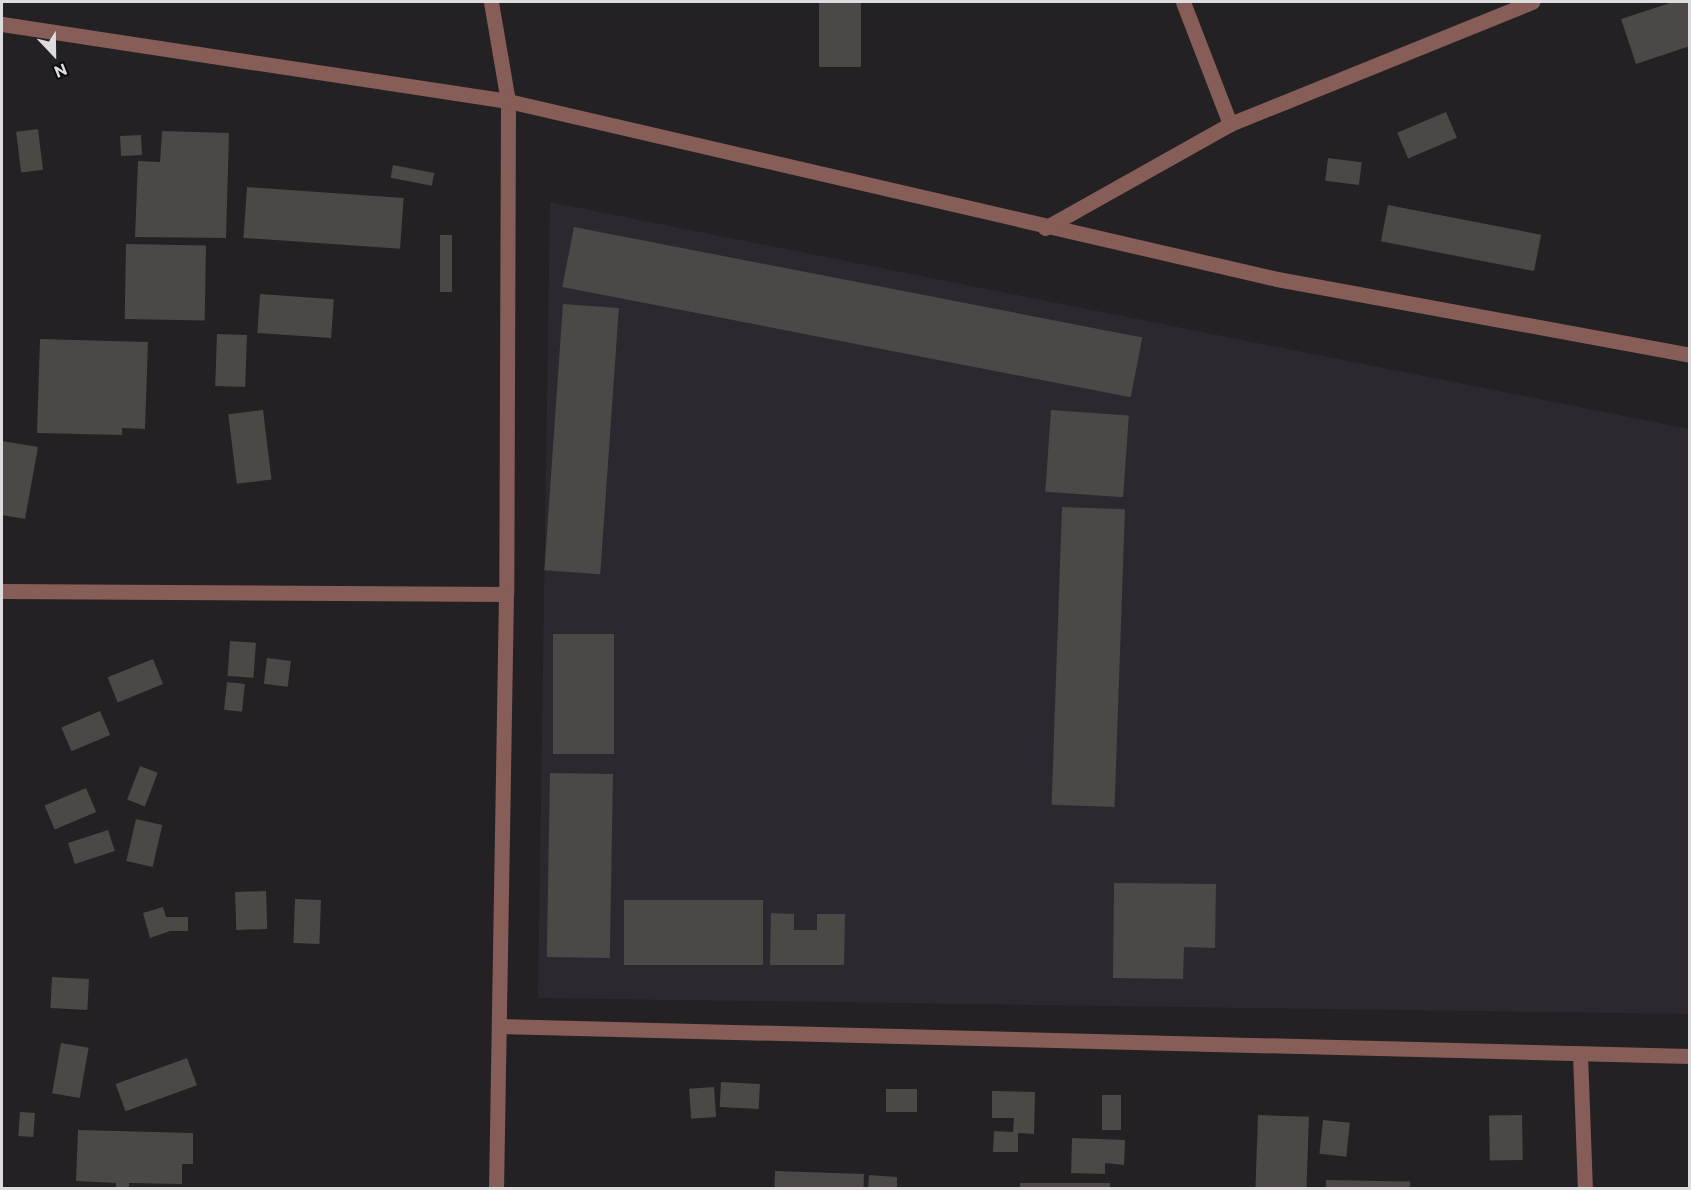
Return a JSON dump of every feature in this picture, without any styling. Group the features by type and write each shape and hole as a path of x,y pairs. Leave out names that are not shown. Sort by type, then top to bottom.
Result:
{"street":[{"path":"491,2 508,101 506,594 496,1188"},
{"path":"1183,2 1230,124"},
{"path":"1045,228 1230,124 1532,2"},
{"path":"2,24 508,101 1045,228 1277,279 1689,355"},
{"path":"2,591 506,594"},
{"path":"499,1026 1689,1056"},
{"path":"1580,1054 1585,1188"}],"shaded area":[{"path":"550,202 1689,429 1689,1014 538,998"}],"building":[{"path":"819,2 861,2 861,67 819,67"},
{"path":"1673,2 1690,2 1690,46 1636,64 1621,19"},
{"path":"1446,112 1457,138 1408,158 1397,133"},
{"path":"38,129 43,170 21,172 16,132"},
{"path":"162,131 229,133 226,238 135,237 138,161 160,162"},
{"path":"141,135 142,155 121,156 120,136"},
{"path":"1328,158 1362,162 1359,185 1325,181"},
{"path":"393,165 434,173 432,186 391,178"},
{"path":"247,187 404,198 400,249 243,238"},
{"path":"1388,205 1541,235 1534,271 1381,241"},
{"path":"574,227 1142,337 1131,397 562,287"},
{"path":"440,235 452,235 452,292 440,292"},
{"path":"126,244 206,245 205,320 125,319"},
{"path":"260,294 334,299 331,338 257,333"},
{"path":"563,304 619,308 600,574 544,570"},
{"path":"217,334 247,335 245,387 215,386"},
{"path":"40,339 148,342 145,429 122,428 122,435 37,433"},
{"path":"263,410 272,479 237,484 228,414"},
{"path":"1051,410 1129,415 1123,497 1045,492"},
{"path":"2,441 38,447 25,519 2,515"},
{"path":"1062,507 1125,509 1115,807 1052,805"},
{"path":"553,634 614,634 614,754 553,754"},
{"path":"230,641 256,643 253,678 228,676"},
{"path":"267,658 291,661 288,687 264,684"},
{"path":"153,659 163,684 118,702 108,677"},
{"path":"227,682 245,684 242,712 224,710"},
{"path":"100,711 110,735 71,751 61,727"},
{"path":"140,766 158,773 145,806 127,800"},
{"path":"550,773 613,774 610,958 547,957"},
{"path":"86,788 96,812 55,830 45,806"},
{"path":"136,819 162,825 153,867 126,861"},
{"path":"108,830 115,851 75,864 68,843"},
{"path":"1114,883 1216,884 1215,948 1184,947 1183,979 1113,978"},
{"path":"266,891 267,929 236,930 235,892"},
{"path":"295,899 321,900 319,944 293,943"},
{"path":"624,900 763,900 763,965 624,965"},
{"path":"163,907 166,917 188,917 188,931 170,931 150,938 143,913"},
{"path":"771,913 794,914 794,930 817,930 817,914 845,914 844,965 770,965"},
{"path":"52,977 89,979 87,1010 50,1008"},
{"path":"61,1043 89,1048 80,1098 52,1093"},
{"path":"187,1058 197,1085 126,1111 116,1084"},
{"path":"721,1082 760,1084 759,1109 720,1107"},
{"path":"714,1087 716,1117 691,1119 689,1089"},
{"path":"886,1089 917,1089 917,1112 886,1112"},
{"path":"992,1091 1035,1092 1034,1134 1018,1133 1018,1152 993,1152 994,1131 1013,1132 1014,1118 992,1118"},
{"path":"1102,1095 1121,1095 1121,1130 1102,1130"},
{"path":"20,1112 35,1113 33,1137 18,1136"},
{"path":"1258,1115 1309,1117 1306,1188 1255,1188"},
{"path":"1522,1115 1523,1160 1490,1161 1489,1116"},
{"path":"1323,1120 1350,1123 1346,1157 1319,1154"},
{"path":"78,1130 193,1133 193,1164 182,1164 182,1184 129,1183 129,1188 116,1188 116,1183 76,1181"},
{"path":"1072,1138 1125,1140 1124,1165 1105,1163 1105,1174 1071,1173"},
{"path":"775,1171 864,1174 863,1188 774,1187"},
{"path":"869,1175 897,1177 897,1188 868,1188"},
{"path":"1326,1180 1410,1181 1410,1188 1326,1188"},
{"path":"1020,1183 1110,1183 1110,1188 1020,1188"}]}
